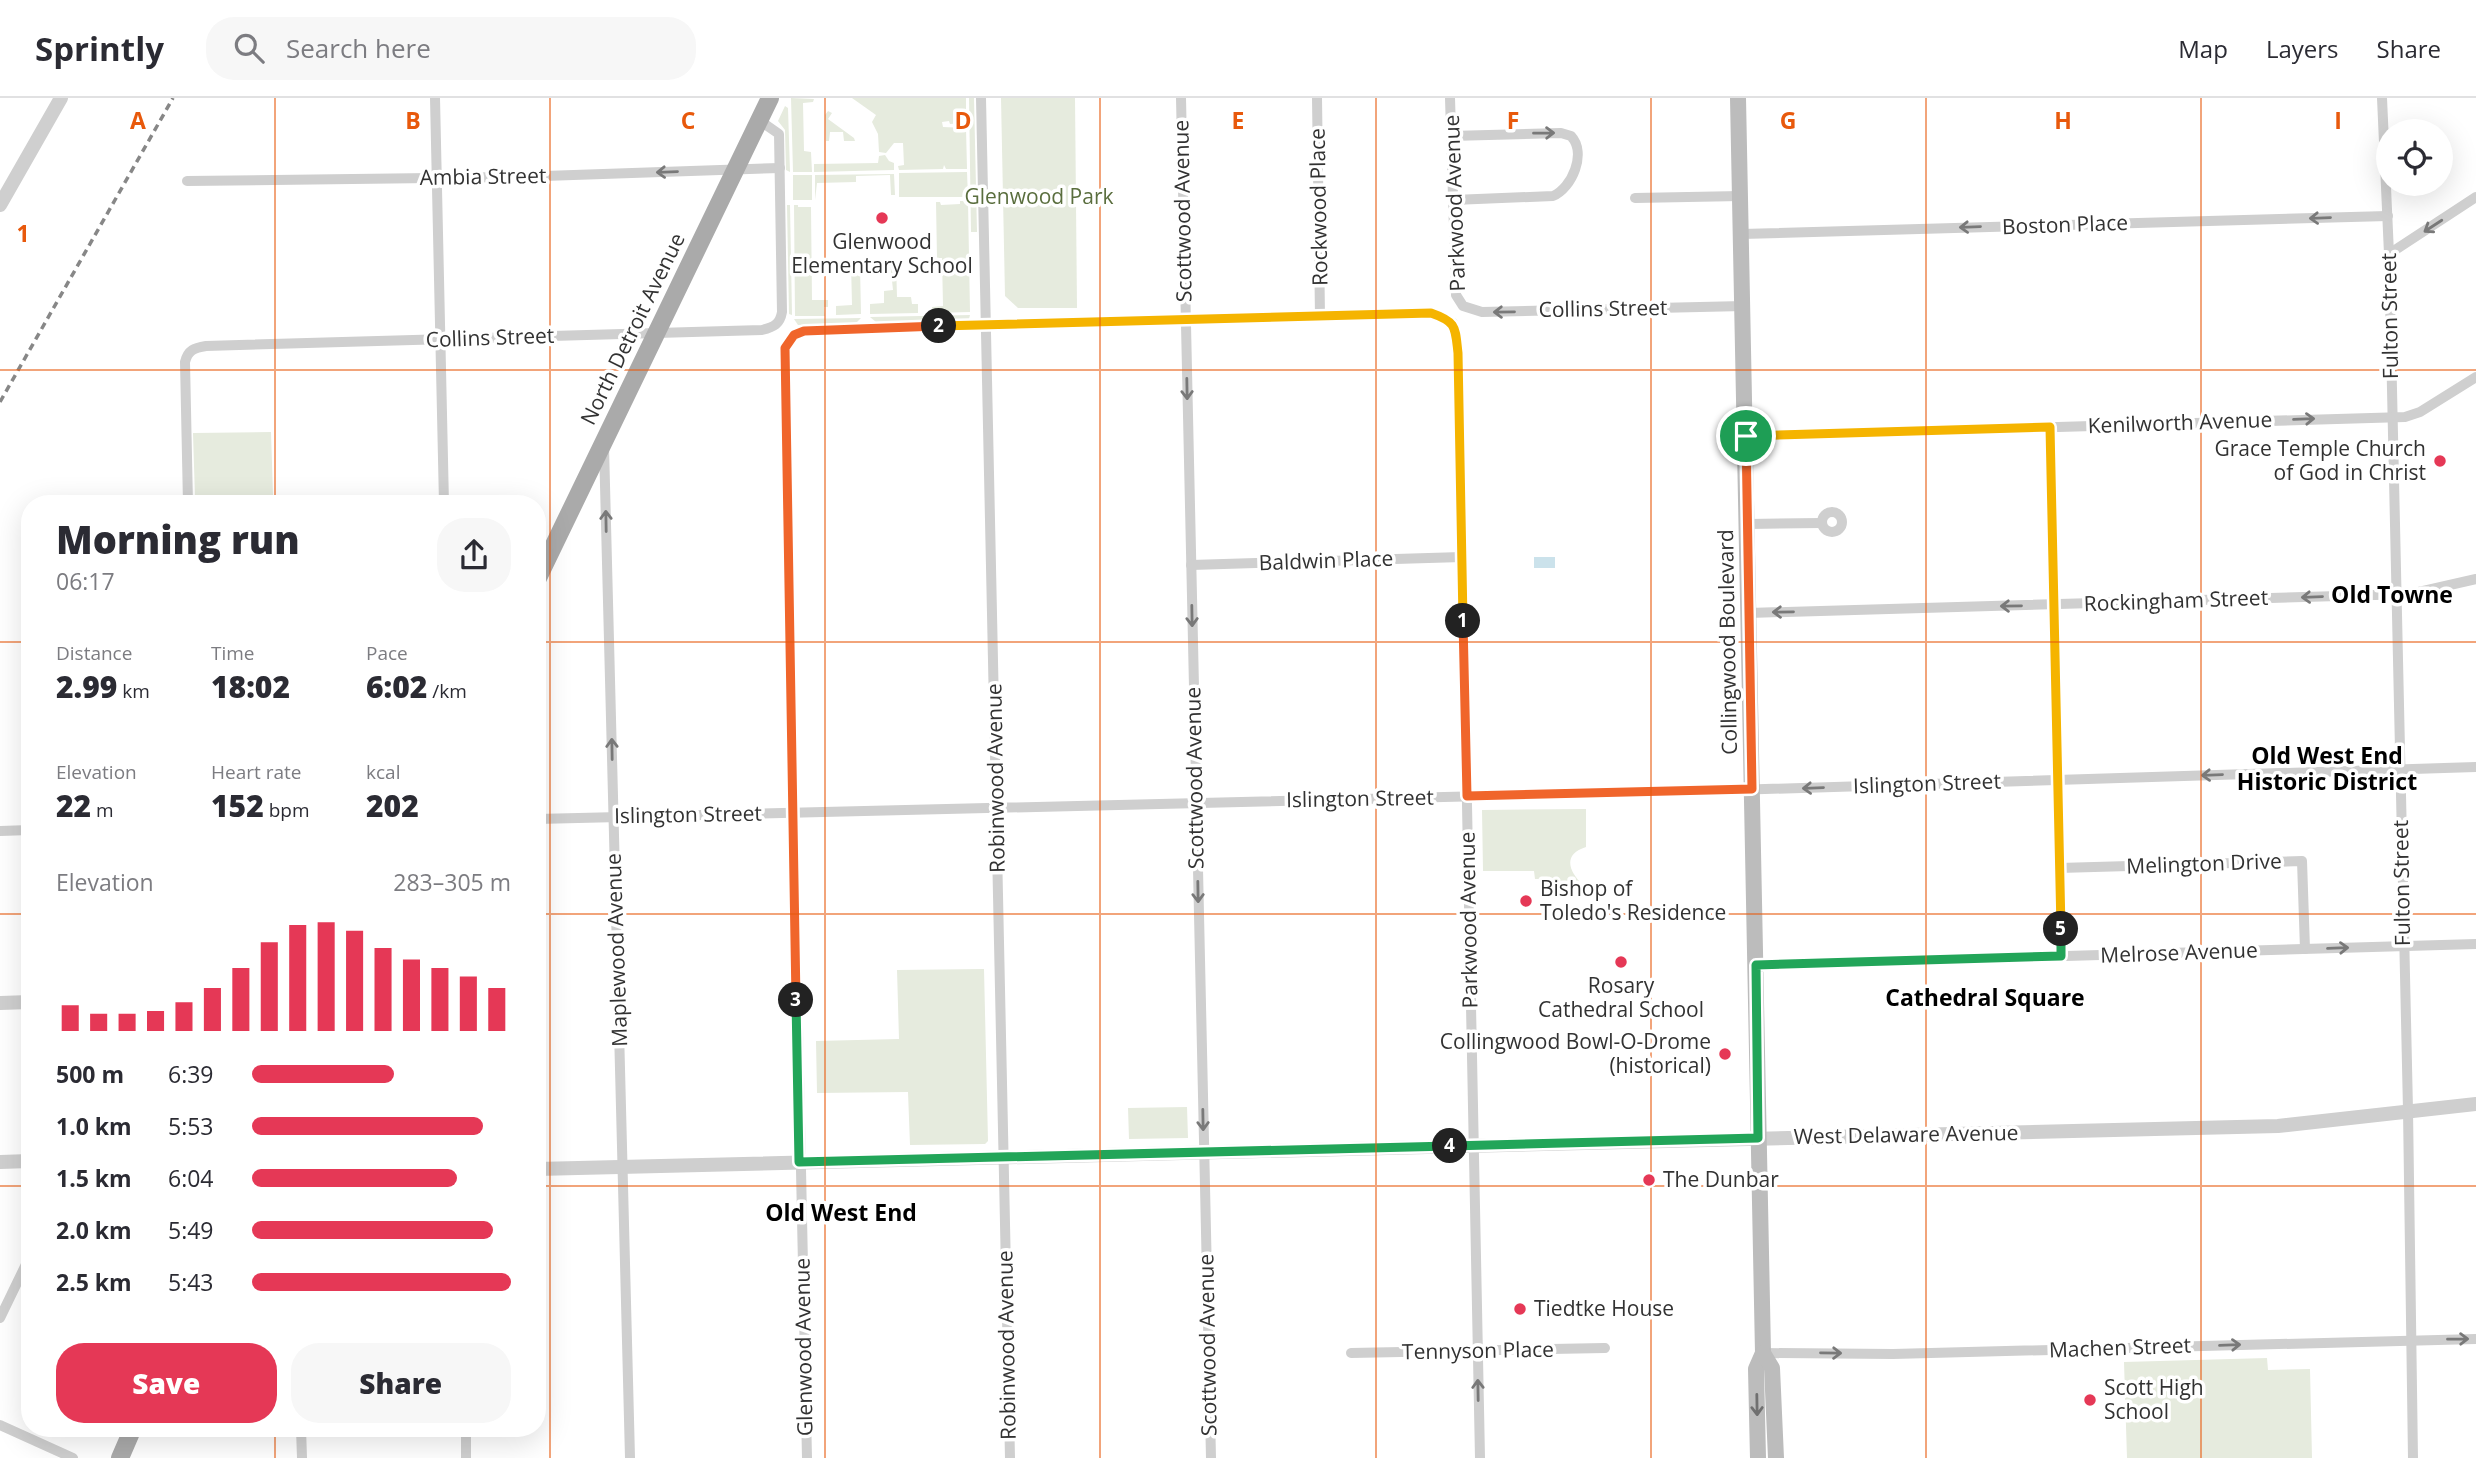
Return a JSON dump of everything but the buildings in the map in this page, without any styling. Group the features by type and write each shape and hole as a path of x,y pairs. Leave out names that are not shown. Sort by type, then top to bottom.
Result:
{"main road":[{"name":"North Detroit Avenue","path":"546,561 656,333 726,202 735,169 770,98"},
{"name":"Collingwood Boulevard","path":"1738,98 1763,1353 1756,1369 1758,1458"},
{"name":"Collingwood Boulevard","path":"1763,1353 1772,1368 1776,1458"},
{"path":"120,1458 130,1437"}],"street":[{"path":"0,205 61,98"},
{"path":"435,98 444,495"},
{"name":"Robinwood Avenue","path":"981,98 1010,1458"},
{"name":"Scottwood Avenue","path":"1181,98 1211,1458"},
{"name":"Rockwood Place","path":"1317,98 1321,316"},
{"name":"Parkwood Avenue","path":"1450,98 1456,295 1463,306"},
{"name":"Fulton Street","path":"2382,98 2389,254 2413,1458"},
{"path":"759,120 779,134 780,168"},
{"path":"1451,136 1561,133 1571,136 1577,147 1574,173 1560,193 1545,198 1453,200"},
{"name":"Ambia Street","path":"187,181 437,178 780,168"},
{"name":"Collins Street","path":"188,495 186,362 188,354 194,348 762,330 774,326 781,318 775,207 780,168"},
{"path":"1635,198 1741,196"},
{"path":"2389,254 2476,197"},
{"name":"Boston Place","path":"1742,234 2388,216"},
{"name":"Collins Street","path":"1463,306 1482,312 1744,306"},
{"name":"Parkwood Avenue","path":"1321,316 1431,313 1448,319 1454,327 1458,353 1480,1458"},
{"path":"986,325 1321,316"},
{"name":"Glenwood Avenue","path":"807,1458 784,353 790,338 804,331 986,325"},
{"name":"Kenilworth Avenue","path":"1746,436 2405,417 2420,412 2476,377"},
{"path":"2050,427 2061,956"},
{"name":"Maplewood Avenue","path":"604,442 630,1458"},
{"path":"1748,524 1821,523"},
{"name":"Baldwin Place","path":"1191,565 1462,557"},
{"name":"Rockingham Street","path":"1749,613 2410,594 2476,579"},
{"name":"Islington Street","path":"546,819 1752,789 2476,767"},
{"path":"0,831 21,830"},
{"name":"Melington Drive","path":"2059,868 2302,862 2305,949"},
{"name":"Melrose Avenue","path":"1756,965 2476,944"},
{"path":"0,1003 21,1002"},
{"name":"West Delaware Avenue","path":"546,1169 2278,1126 2476,1104"},
{"path":"0,1162 21,1161"},
{"path":"0,1318 21,1275"},
{"name":"Machen Street","path":"1763,1353 1893,1354 2476,1339"},
{"name":"Tennyson Place","path":"1351,1353 1605,1348"},
{"path":"0,1425 21,1434"},
{"path":"27,1437 73,1458"},
{"path":"301,1437 302,1458"},
{"path":"466,1437 466,1458"}],"green space":[{"path":"791,98 814,99 813,102 803,103 804,151 811,152 812,172 793,172"},
{"path":"852,98 966,98 966,123 942,122 943,127 966,128 967,169 946,169 944,165 943,169 899,170 898,166 904,165 903,143 894,143 886,153 879,152 878,134 872,122 876,115"},
{"path":"969,98 974,98 977,232 971,232"},
{"name":"Glenwood Park","path":"1001,98 1075,98 1077,308 1018,308 1005,296"},
{"path":"785,106 788,108 790,172 786,170 785,130 778,121"},
{"path":"828,111 832,113 828,119 855,141 844,141 843,132 830,132 829,141 826,141 825,115"},
{"path":"885,155 894,163 894,170 814,172 814,164 878,163 879,156"},
{"path":"967,172 968,197 899,197 899,173"},
{"path":"894,174 895,195 891,195 890,175 856,176 856,182 817,183 815,200 815,175"},
{"path":"793,175 812,175 812,200 793,200"},
{"path":"960,201 968,201 970,312 932,313 932,307 943,306 942,258 937,258 936,202 941,205 960,204"},
{"path":"787,205 790,205 792,315 789,314"},
{"path":"794,205 811,207 812,300 828,300 828,307 824,307 825,316 795,316"},
{"path":"858,262 861,314 836,315 836,306 852,305 851,263"},
{"path":"890,262 896,262 897,297 911,297 912,304 918,304 918,313 870,314 870,304 884,303 884,291 893,290"},
{"path":"970,315 969,319 876,322 870,317"},
{"path":"861,318 856,323 798,325 794,319"},
{"path":"271,432 273,495 195,495 193,433"},
{"path":"1586,809 1586,847 1574,854 1570,863 1571,869 1583,885 1541,885 1541,879 1535,879 1534,871 1483,871 1482,810"},
{"path":"984,969 988,1141 985,1144 910,1145 908,1092 817,1093 816,1041 899,1039 897,970"},
{"path":"1187,1107 1188,1138 1129,1139 1128,1108"},
{"path":"2267,1358 2268,1370 2310,1369 2312,1458 2127,1458 2124,1362"}],"water":[{"path":"1534,557 1555,557 1555,568 1534,568"}],"railway":[{"path":"0,402 173,98"}],"place":[{"name":"Glenwood Elementary School","path":"882,218"},
{"name":"Grace Temple Church of God in Christ","path":"2440,461"},
{"name":"Bishop of Toledo's Residence","path":"1526,901"},
{"name":"Rosary Cathedral School","path":"1621,962"},
{"name":"Collingwood Bowl-O-Drome (historical)","path":"1725,1054"},
{"name":"The Dunbar","path":"1649,1180"},
{"name":"Tiedtke House","path":"1520,1309"},
{"name":"Scott High School","path":"2090,1400"}],"district":[{"name":"Old Towne","path":"2392,595"},
{"name":"Old West End Historic District","path":"2327,769"},
{"name":"Cathedral Square","path":"1985,998"},
{"name":"Old West End","path":"841,1213"}],"route":[{"path":"1431,313 1448,319 1454,327 1458,353 1467,796 1752,789 1746,436 2050,427 2061,956 1756,965 1758,1138 799,1162 784,353 790,338 800,332 809,331 986,325 1431,313"}]}
